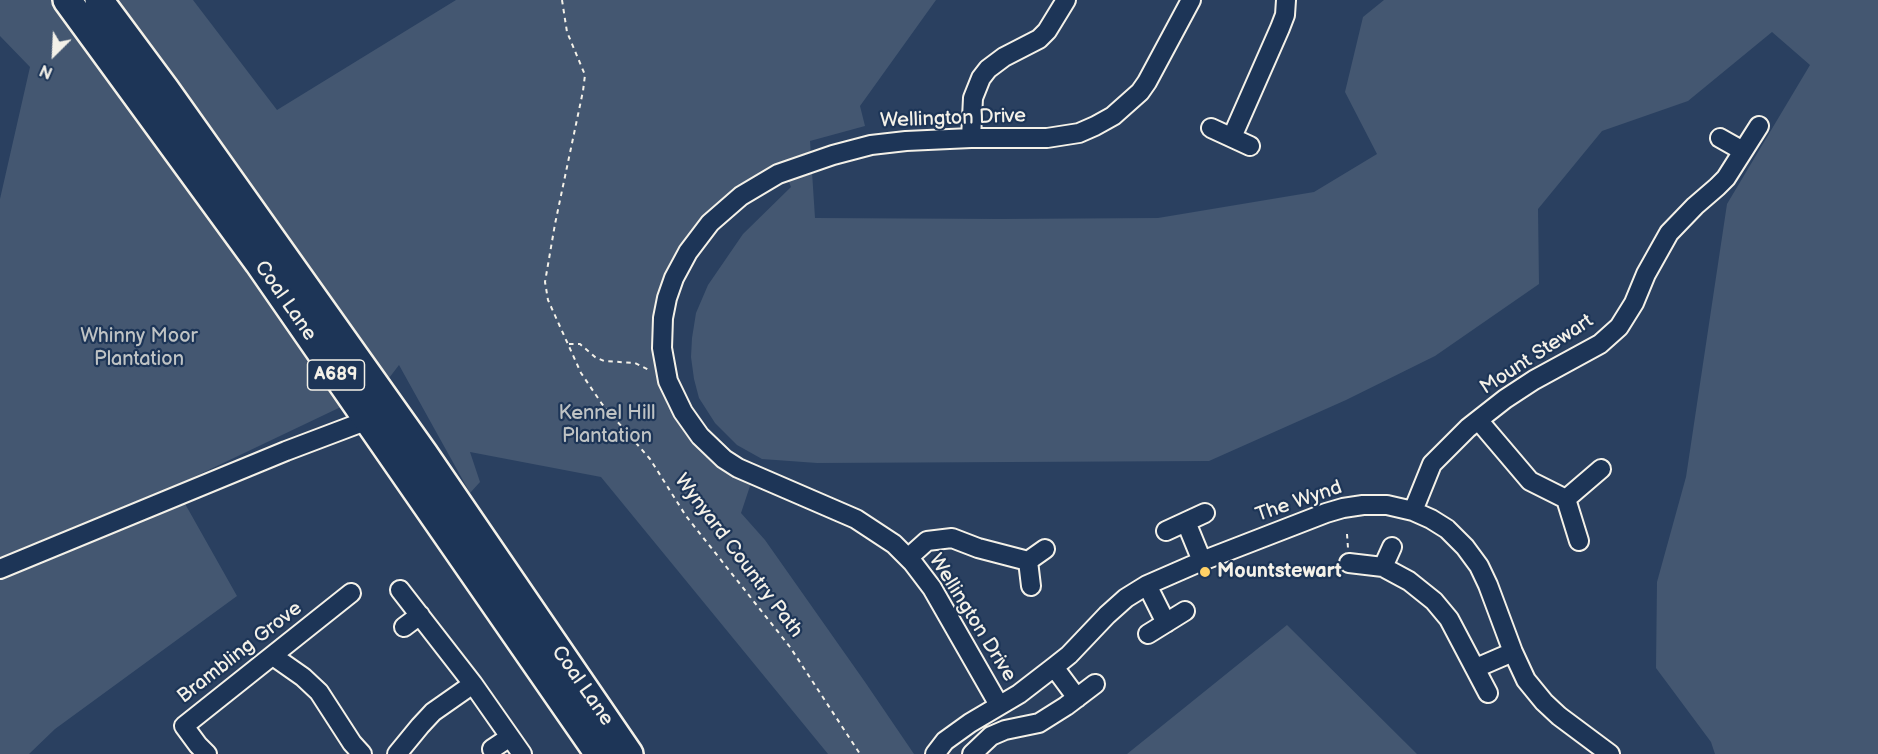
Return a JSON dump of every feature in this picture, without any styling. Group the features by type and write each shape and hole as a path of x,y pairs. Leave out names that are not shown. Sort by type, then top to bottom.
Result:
{"highway":[{"name":"Coal Lane","path":"67,0 259,263 599,754"},
{"name":"Coal Lane","path":"99,0 165,89 424,454 629,754"}],"street":[{"path":"971,138 973,98 981,78 988,69 1004,57 1039,39 1047,31 1066,0"},
{"name":"Wellington Drive","path":"999,705 932,588 894,544 856,519 738,468 724,459 700,436 682,412 667,376 662,348 663,318 674,278 688,252 710,223 741,196 778,174 832,155 871,145 971,138 1063,137 1087,130 1113,116 1135,97 1147,82 1191,0"},
{"path":"1232,137 1280,28 1285,15 1286,0"},
{"name":"Mount Stewart","path":"1413,511 1432,464 1468,428 1534,380 1600,344 1619,327 1634,303 1646,274 1669,233 1726,178 1759,126"},
{"path":"1211,128 1250,146"},
{"path":"1720,138 1743,151"},
{"path":"0,568 286,451 368,420"},
{"name":"Mount Stewart","path":"1479,421 1530,481 1566,499"},
{"path":"1579,541 1566,499 1601,469"},
{"name":"The Wynd","path":"935,754 945,741 1019,694 1054,667 1126,598 1147,585 1202,561 1343,508 1363,505 1387,505 1413,511 1431,519 1466,547 1488,585 1526,680 1544,702 1598,750"},
{"path":"1166,531 1205,513"},
{"path":"1186,522 1202,561"},
{"path":"908,558 927,541 952,538 978,548 1028,561 1045,549"},
{"path":"1383,567 1392,547"},
{"path":"1028,561 1031,586"},
{"path":"1349,562 1383,567 1409,581 1434,601 1449,619 1488,693"},
{"path":"1147,585 1166,623"},
{"path":"400,590 473,684 522,754"},
{"name":"Brambling Grove","path":"207,754 184,726 351,593"},
{"path":"1148,634 1185,611"},
{"path":"404,627 420,615"},
{"path":"1476,668 1514,652"},
{"path":"273,657 303,677 319,692 351,742 362,754"},
{"path":"1054,667 1077,698"},
{"path":"397,754 434,712 473,684"},
{"path":"972,754 991,736 1005,730 1039,723 1095,684"},
{"path":"492,749 510,737"}],"path":[{"name":"Wynyard Country Path","path":"562,0 567,32 585,75 545,282 548,300 581,373 597,396 650,459 686,516 790,647 860,754"},
{"path":"569,344 580,344 595,357 604,361 635,363 667,376"}],"green space":[{"name":"Whinny Moor Plantation","path":"0,0 60,0 345,405 175,486 237,596 55,729 29,754 0,754 0,199 30,67 0,36"},
{"name":"Kennel Hill Plantation","path":"114,0 193,0 277,110 456,0 936,0 860,106 865,126 810,141 815,218 1000,219 1158,218 1314,192 1377,154 1345,92 1363,17 1384,0 1878,0 1878,754 1715,754 1711,742 1656,668 1657,582 1686,477 1727,204 1810,65 1772,32 1688,101 1602,131 1538,209 1539,284 1435,356 1346,400 1209,461 817,463 762,459 737,445 715,423 699,398 691,357 696,313 708,285 743,234 791,187 782,165 732,192 697,224 671,261 655,307 653,344 667,405 688,435 712,460 735,476 751,483 741,513 765,540 914,754 828,754 601,477 470,452 480,482 470,493 399,365 386,382"},
{"path":"1287,625 1417,754 1127,754"}],"place":[{"name":"Mountstewart","path":"1205,572"}]}
